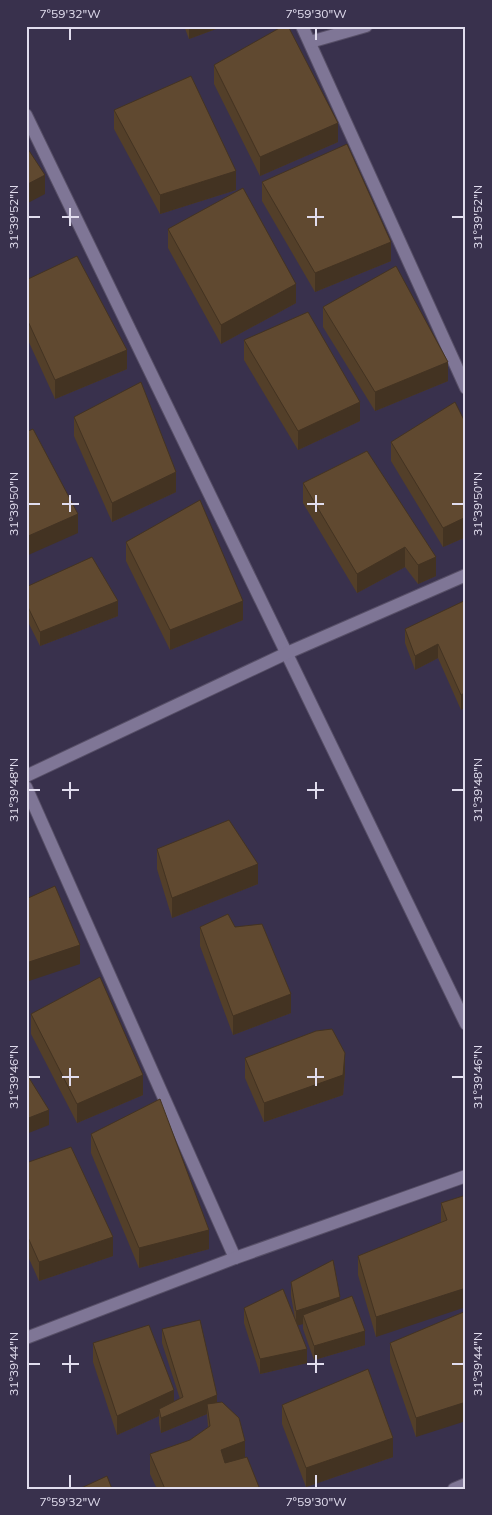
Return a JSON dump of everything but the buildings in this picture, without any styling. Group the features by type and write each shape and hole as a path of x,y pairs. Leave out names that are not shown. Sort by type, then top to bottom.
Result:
{"street":[{"path":"302,26 466,388"},
{"path":"310,42 366,26"},
{"path":"26,115 466,1024"},
{"path":"26,776 287,653 466,575"},
{"path":"26,788 235,1258"},
{"path":"26,1338 235,1258 466,1176"},
{"path":"454,1489 466,1484"}]}
